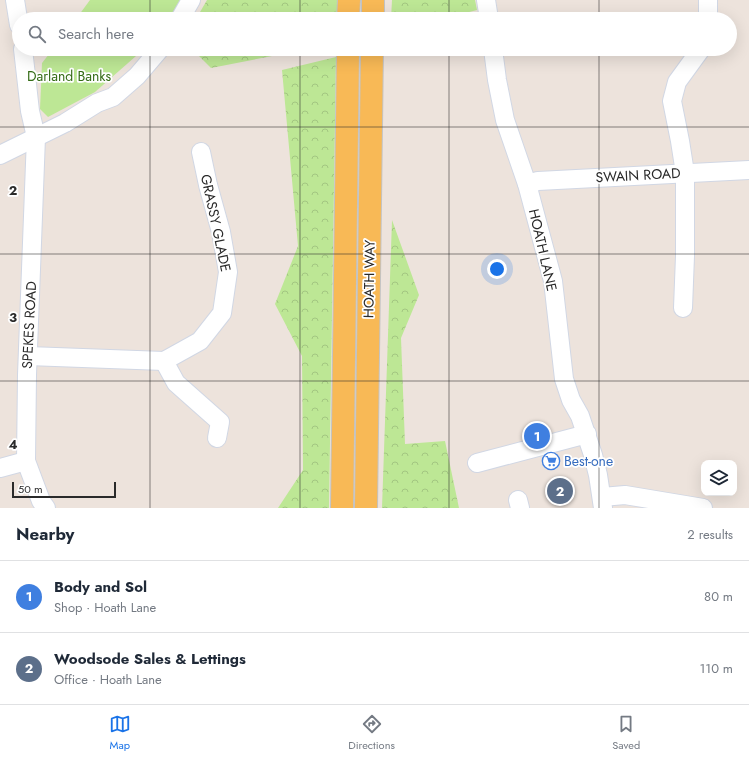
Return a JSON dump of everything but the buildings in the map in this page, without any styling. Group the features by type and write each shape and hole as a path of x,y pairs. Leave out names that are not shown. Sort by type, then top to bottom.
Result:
{"main road":[{"path":"348,12 349,0"},
{"path":"373,0 373,12"},
{"name":"HOATH WAY","path":"342,508 348,56"},
{"name":"HOATH WAY","path":"366,508 372,56"}],"street":[{"path":"15,0 17,12"},
{"path":"184,12 191,0"},
{"path":"486,0 488,12"},
{"path":"708,0 708,12"},
{"name":"SPEKES ROAD","path":"24,56 30,111 36,137 27,375 26,461 41,501 46,508"},
{"path":"0,155 65,123 97,104 113,97 137,76 154,56"},
{"name":"HOATH LANE","path":"493,56 505,120 527,184 552,281 564,379 571,400 580,416 587,434 598,475 603,502"},
{"path":"683,308 685,256 685,173 672,101 677,82 696,56"},
{"name":"GRASSY GLADE","path":"164,362 200,341 222,313 228,272 221,232 208,185 202,152"},
{"name":"SWAIN ROAD","path":"527,184 538,181 749,170"},
{"path":"28,356 164,362 176,383 220,422 217,438"},
{"path":"477,463 587,434"},
{"path":"0,468 26,461"},
{"path":"603,502 625,495 703,508"}],"green space":[{"path":"90,0 182,0 174,12 81,12"},
{"path":"207,0 338,0 337,12 200,12"},
{"path":"392,0 475,0 477,10 469,12 391,12"},
{"name":"Darland Banks","path":"48,56 136,56 95,92 48,117 40,109 42,63"},
{"path":"199,56 272,56 211,68"},
{"path":"336,57 329,508 278,508 303,470 302,356 275,304 298,246 282,70"},
{"path":"392,220 419,295 401,338 405,444 445,441 459,508 382,508"}],"place":[{"name":"Body and Sol","path":"537,436"},
{"name":"Best-one","path":"551,461"},
{"name":"Woodsode Sales & Lettings","path":"560,491"}]}
